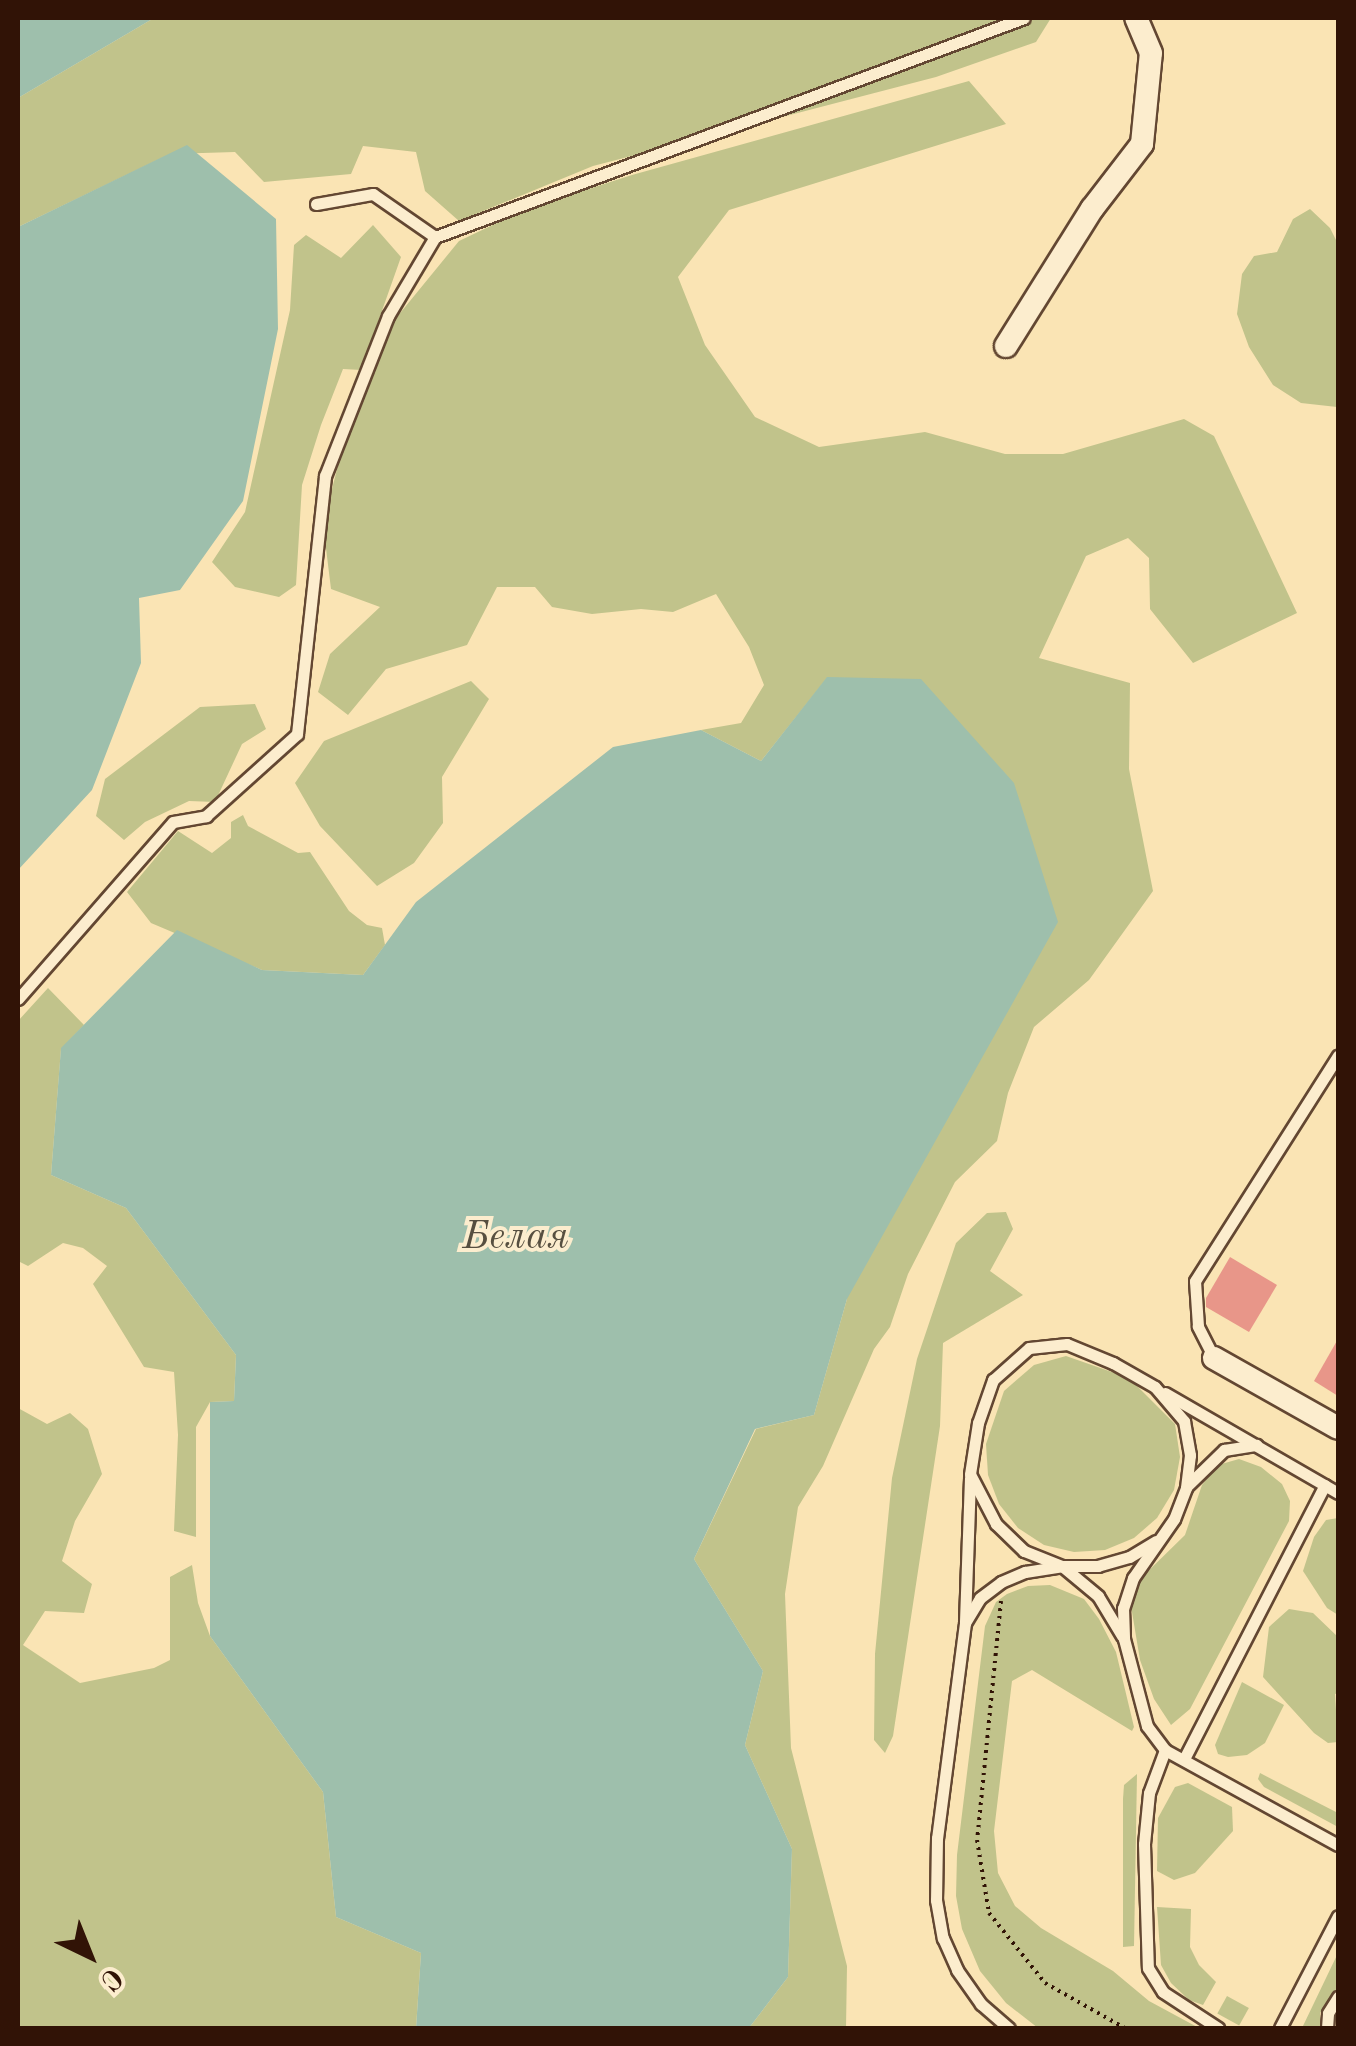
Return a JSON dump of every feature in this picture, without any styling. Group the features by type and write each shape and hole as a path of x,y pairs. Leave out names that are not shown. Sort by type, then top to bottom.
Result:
{"street":[{"path":"1006,346 1092,209 1142,144 1151,53 1136,18"},
{"path":"1214,1358 1338,1428"}],"lane":[{"path":"18,999 174,822 206,816 297,734 325,476 388,316 435,237 1024,18"},
{"path":"316,204 373,194 435,237"},
{"path":"1214,1358 1198,1326 1196,1280 1338,1056"},
{"path":"1009,2028 981,2004 958,1970 943,1938 936,1900 937,1838 965,1624 970,1474 978,1423 993,1380 1029,1348 1067,1344 1155,1387 1338,1493"},
{"path":"1155,1387 1184,1421 1190,1455 1186,1488 1174,1520 1133,1578 1122,1608 1124,1640 1147,1726 1165,1750 1338,1845"},
{"path":"1186,1488 1224,1450 1257,1445"},
{"path":"970,1474 996,1524 1024,1551 1062,1566 1098,1596 1124,1640"},
{"path":"1184,1759 1325,1485"},
{"path":"965,1624 980,1598 1025,1572 1098,1566 1129,1558 1156,1541"},
{"path":"1165,1750 1149,1794 1144,1844 1148,1968 1163,1992 1218,2028"},
{"path":"1280,2028 1338,1916"},
{"path":"1327,2028 1328,2012 1338,1997"}],"path":[{"path":"1002,1582 977,1840 990,1913 1046,1983 1125,2028"}],"green space":[{"path":"154,18 1051,18 1036,42 936,77 593,166 459,221 425,191 416,152 363,146 351,174 264,182 235,152 170,154 18,227 18,98"},
{"path":"969,81 1006,124 729,210 678,277 705,345 755,417 819,447 925,432 1005,454 1063,454 1184,419 1214,436 1297,613 1193,663 1150,609 1149,558 1128,538 1086,556 1039,658 1130,683 1129,769 1153,891 1089,980 1034,1027 1008,1093 997,1141 955,1182 908,1274 890,1327 874,1349 823,1466 798,1507 785,1594 791,1748 847,1966 846,2028 749,2028 788,1977 792,1849 745,1745 763,1671 694,1559 756,1429 814,1415 847,1299 827,678 761,761 701,730 741,723 764,685 749,647 716,594 673,612 641,609 592,614 552,607 535,587 497,587 467,645 386,669 348,715 318,692 330,654 380,607 331,589 323,524 344,442 392,323 459,241 526,209 632,175"},
{"path":"1310,209 1330,228 1338,244 1337,407 1301,403 1273,385 1249,347 1237,314 1242,274 1254,256 1277,252 1293,219"},
{"path":"373,225 401,257 361,370 343,369 321,425 302,485 296,585 279,597 235,587 212,562 245,512 290,310 294,245 306,235 341,258"},
{"path":"471,681 489,699 442,777 443,823 414,863 377,886 320,826 295,783 324,741"},
{"path":"255,704 266,729 242,744 215,802 189,801 145,822 124,840 96,816 105,779 200,707"},
{"path":"243,815 248,826 298,853 310,852 349,911 367,925 382,928 385,945 363,975 262,970 151,923 127,892 178,831 212,853 231,838 231,822"},
{"path":"48,988 84,1025 61,1049 51,1175 126,1208 236,1355 234,1401 210,1402 196,1427 196,1537 174,1531 178,1435 174,1372 144,1367 93,1284 107,1266 83,1248 63,1243 28,1266 18,1261 18,1021"},
{"path":"1006,1212 1013,1229 990,1271 1023,1295 943,1343 940,1426 893,1736 885,1753 874,1740 875,1654 892,1478 917,1359 956,1243 987,1213"},
{"path":"1066,1356 1129,1378 1175,1424 1180,1457 1174,1490 1157,1518 1134,1538 1105,1550 1074,1552 1044,1545 1018,1528 999,1504 988,1475 986,1444 1004,1391 1034,1365"},
{"path":"18,1408 47,1424 70,1413 88,1429 102,1474 75,1521 62,1561 92,1584 84,1613 45,1611 23,1645 80,1683 154,1668 170,1660 170,1577 192,1565 198,1603 210,1636 323,1792 336,1917 421,1953 416,2028 18,2028"},
{"path":"1239,1459 1261,1467 1282,1484 1290,1501 1289,1521 1190,1709 1171,1725 1154,1699 1140,1660 1130,1600 1137,1582 1185,1535 1202,1485 1218,1465"},
{"path":"1338,1518 1338,1615 1327,1608 1303,1571 1314,1537 1326,1520"},
{"path":"1050,1585 1084,1599 1099,1619 1116,1652 1134,1727 1132,1731 1032,1670 1012,1681 994,1831 998,1873 1015,1906 1041,1928 1113,1971 1149,2001 1199,2028 1038,2028 1006,2003 980,1971 962,1929 956,1896 957,1855 985,1626 996,1602 1007,1594 1028,1586"},
{"path":"1289,1609 1313,1613 1338,1637 1338,1742 1328,1743 1314,1733 1263,1677 1269,1627"},
{"path":"1242,1682 1284,1705 1265,1743 1247,1755 1228,1757 1218,1754 1215,1745"},
{"path":"1260,1773 1338,1813 1338,1827 1264,1787 1258,1779"},
{"path":"1137,1774 1134,1946 1123,1947 1124,1785"},
{"path":"1188,1783 1232,1807 1233,1831 1195,1873 1174,1880 1157,1871 1158,1818 1175,1787"},
{"path":"1157,1907 1191,1909 1190,1947 1199,1965 1216,1982 1203,2005 1189,2000 1171,1983 1161,1965"},
{"path":"1338,1953 1338,1989 1320,2013 1320,2028 1302,2028"},
{"path":"1227,1996 1249,2008 1239,2026 1217,2013"}],"water":[{"path":"18,18 154,18 18,98"},
{"path":"187,145 276,219 278,329 243,501 180,590 139,598 141,663 92,790 18,870 18,227"},
{"name":"Белая","path":"827,677 921,679 1014,783 1058,922 847,1299 814,1415 755,1429 694,1559 763,1671 745,1745 792,1849 788,1977 749,2028 416,2028 421,1953 336,1917 323,1792 210,1636 210,1402 234,1401 236,1355 126,1208 51,1175 61,1048 177,930 262,970 363,975 416,902 613,747 701,730 761,761"}],"building":[{"path":"1230,1257 1277,1285 1249,1332 1206,1307 1206,1298"},
{"path":"1338,1339 1338,1396 1314,1381"}]}
